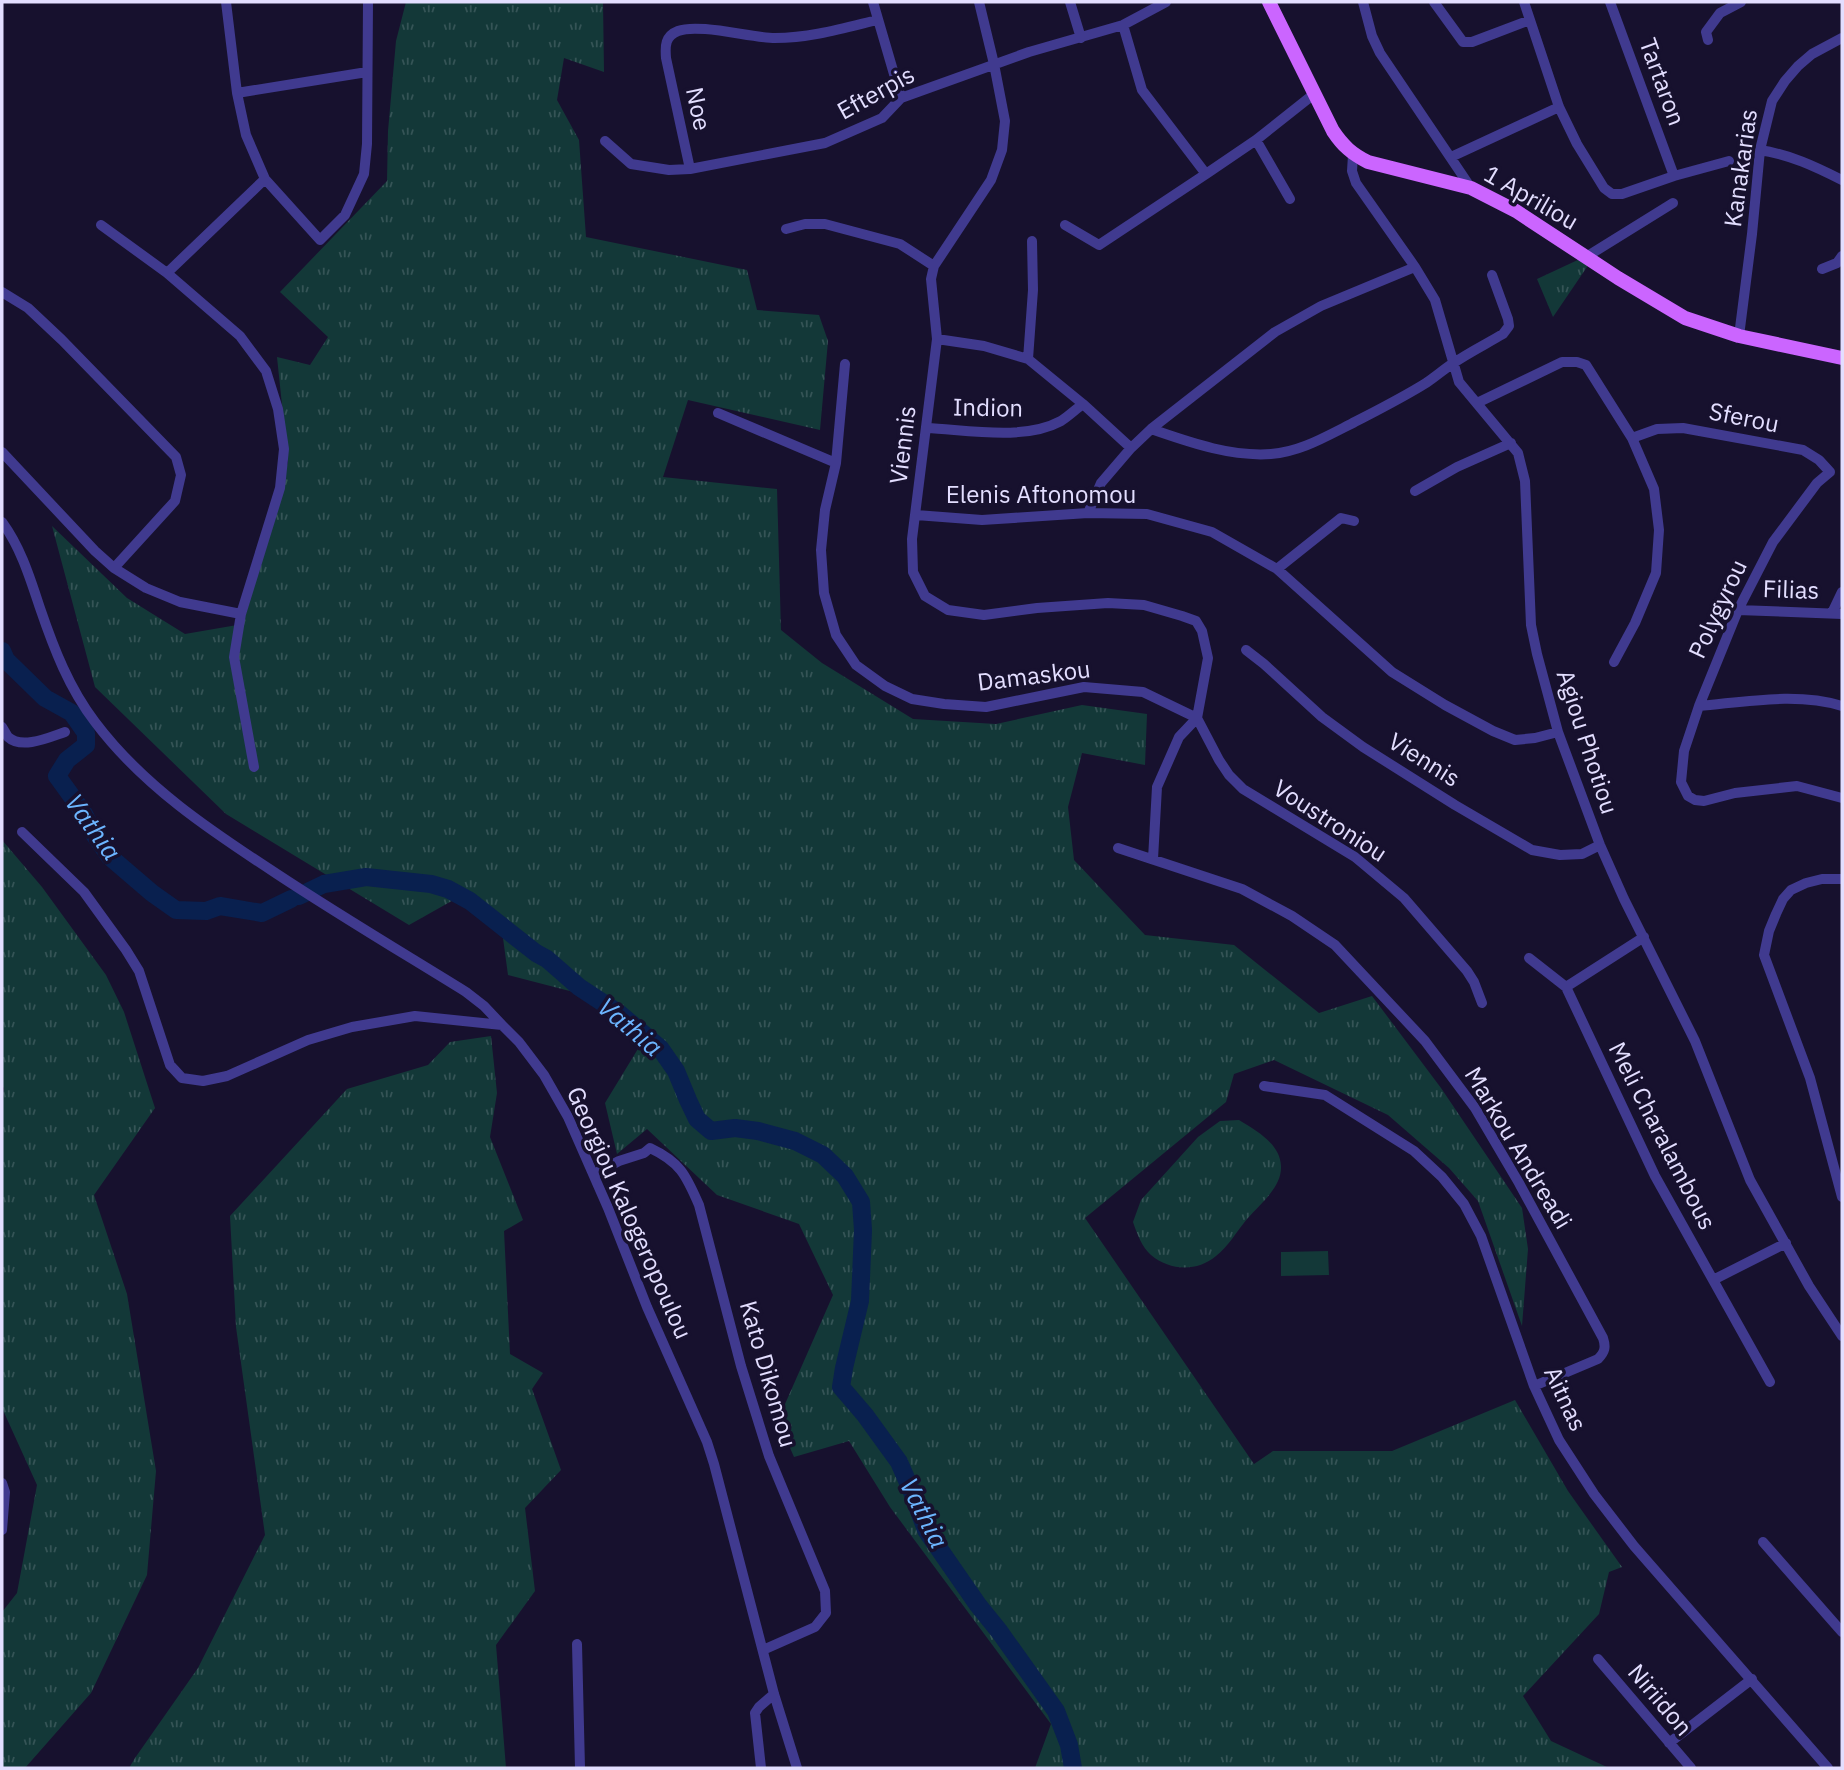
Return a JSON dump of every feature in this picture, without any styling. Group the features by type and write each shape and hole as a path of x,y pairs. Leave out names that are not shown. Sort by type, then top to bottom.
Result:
{"main road":[{"path":"1269,2 1333,131 1353,155"},
{"name":"1 Apriliou","path":"1353,155 1368,162 1471,188 1516,211 1685,318 1739,336 1842,358"}],"street":[{"path":"226,2 237,93 246,135 265,179 320,240 345,215 364,174 367,144 368,2"},
{"path":"873,2 901,98"},
{"path":"786,229 805,224 825,224 900,244 934,266 991,180 1002,150 1005,121 995,64 979,2"},
{"path":"1070,2 1081,38"},
{"path":"1363,2 1372,36 1380,53 1471,188"},
{"path":"1434,2 1463,42 1472,42 1530,20"},
{"path":"1524,2 1559,107 1577,144 1604,188 1612,194 1622,194 1729,161"},
{"name":"Tartaron","path":"1610,2 1674,176"},
{"path":"1708,40 1706,32 1720,13 1741,2"},
{"name":"Efterpis","path":"605,141 631,164 669,170 690,169 825,143 882,118 901,98 995,64 1123,24 1161,3"},
{"name":"Noe","path":"690,169 666,58 665,44 670,35 681,30 701,30 776,38 809,36 877,20"},
{"path":"1123,24 1142,90 1206,174"},
{"name":"Kanakarias","path":"1739,336 1760,150 1772,101 1785,80 1812,54 1842,38"},
{"path":"237,93 367,72"},
{"path":"1065,225 1100,245 1256,140 1314,94"},
{"path":"1451,157 1559,107"},
{"path":"1256,140 1290,199"},
{"path":"1760,150 1783,154 1841,176"},
{"name":"Agiou Photiou","path":"1353,155 1352,171 1356,183 1435,300 1459,382 1518,453 1525,481 1531,625 1558,733 1600,845 1695,1041 1751,1180 1809,1286 1842,1336"},
{"path":"167,273 265,179"},
{"path":"1586,257 1673,204"},
{"path":"101,225 167,273 240,336 266,371 278,409 285,449 281,488 241,614 234,657 254,767"},
{"path":"1028,359 1033,290 1032,241"},
{"path":"1822,270 1837,263 1842,256"},
{"name":"Viennis","path":"934,266 931,279 937,339 912,539 913,572 925,596 948,610 984,615 1108,603 1144,605 1196,621 1202,631 1208,658 1197,718"},
{"path":"1088,513 1101,483 1131,448 1151,429 1275,332 1321,306 1415,267"},
{"path":"1151,429 1215,449 1268,454 1288,452 1313,443 1428,382 1452,364 1503,334 1509,327 1508,318 1492,275"},
{"path":"2,292 28,308 62,340 176,457 181,475 175,501 114,568"},
{"path":"937,339 984,346 1028,359 1131,448"},
{"path":"1477,403 1562,362 1577,362 1586,365 1632,438 1654,489 1659,530 1656,573 1635,623 1614,662"},
{"name":"Damaskou","path":"845,364 836,463 825,510 821,550 824,593 836,635 856,666 885,686 912,699 944,704 986,707 1084,687 1143,692 1197,718"},
{"name":"Indion","path":"927,428 1012,432 1038,429 1061,420 1083,404"},
{"path":"719,413 836,463"},
{"name":"Sferou","path":"1632,438 1657,429 1683,428 1803,450 1836,470"},
{"path":"1415,491 1457,467 1511,443"},
{"path":"2,452 114,568 146,588 180,602 241,614"},
{"name":"Polygyrou","path":"1836,470 1817,484 1773,542 1738,610 1684,751 1681,782 1688,796 1704,801 1735,793 1797,786 1842,798"},
{"name":"Elenis Aftonomou","path":"916,515 982,520 1088,513 1147,514 1212,532 1278,569 1392,672 1445,705 1515,740 1558,733"},
{"path":"1278,569 1341,518 1354,521"},
{"name":"Georgiou Kalogeropoulou","path":"2,522 22,556 71,685 95,722 134,766 183,810 224,840 466,992 484,1006 519,1042 544,1075 568,1117 594,1174 647,1307 711,1453 774,1694 797,1768"},
{"path":"1837,613 1842,592"},
{"name":"Filias","path":"1738,610 1837,613"},
{"name":"Viennis","path":"1246,650 1322,717 1363,747 1532,850 1560,855 1582,854 1600,845"},
{"path":"1699,706 1792,699 1842,706"},
{"path":"1153,859 1157,787 1179,737 1197,718"},
{"name":"Voustroniou","path":"1197,718 1229,775 1243,789 1354,857 1404,898 1467,971 1482,1003"},
{"path":"2,727 10,739 23,743 65,732"},
{"path":"22,832 84,892 126,950 139,971 170,1065 182,1078 203,1081 227,1076 308,1040 352,1027 415,1016 502,1025"},
{"name":"Markou Andreadi","path":"1118,848 1242,889 1292,916 1335,945 1425,1041 1475,1108 1596,1321 1606,1345 1604,1353 1598,1359 1534,1386"},
{"path":"1842,879 1822,879 1791,890 1783,899 1769,931 1765,955 1810,1078 1842,1197"},
{"path":"1529,958 1566,987 1644,937"},
{"name":"Meli Charalambous","path":"1566,987 1655,1176 1770,1382"},
{"name":"Aitnas","path":"1264,1086 1325,1095 1414,1151 1442,1177 1464,1204 1481,1236 1534,1386 1559,1440 1594,1494 1634,1546 1828,1768"},
{"name":"Kato Dikomou","path":"594,1174 650,1148 669,1156 682,1171 699,1205 741,1366 769,1456 825,1591 827,1613 815,1627 763,1650"},
{"path":"1713,1280 1786,1243"},
{"path":"2,1483 5,1492 2,1530"},
{"path":"1763,1542 1842,1632"},
{"path":"577,1644 580,1768"},
{"name":"Niriidon","path":"1598,1659 1691,1768"},
{"path":"1669,1743 1752,1679"},
{"path":"761,1768 755,1713 774,1694"}],"green space":[{"path":"406,2 603,2 604,72 564,58 557,100 579,140 586,237 747,270 757,310 819,315 828,341 820,430 688,400 663,477 777,489 781,630 822,663 913,719 996,724 1082,705 1147,714 1145,765 1082,753 1068,807 1074,860 1145,935 1234,945 1319,1013 1372,996 1441,1088 1522,1208 1528,1249 1522,1326 1478,1201 1449,1168 1388,1115 1274,1060 1234,1074 1226,1102 1085,1218 1254,1464 1273,1451 1392,1451 1515,1400 1568,1491 1622,1567 1609,1572 1599,1614 1523,1696 1551,1741 1609,1768 1035,1768 1051,1724 890,1507 849,1441 794,1457 778,1420 833,1295 799,1224 717,1195 647,1129 617,1154 605,1103 647,1034 612,1002 508,975 503,938 457,898 409,925 226,814 95,687 52,526 127,598 185,634 243,624 288,462 277,357 310,365 328,337 280,292 387,181 388,131 396,41"},
{"path":"1582,258 1589,264 1553,317 1537,279"},
{"path":"2,840 42,887 106,975 124,1012 155,1108 94,1195 127,1294 156,1471 147,1575 91,1693 25,1768 2,1768 2,1612 17,1593 37,1485 2,1408"},
{"path":"491,1036 497,1093 490,1137 523,1220 504,1231 510,1354 543,1373 532,1389 561,1470 525,1508 535,1591 496,1645 506,1768 129,1768 198,1668 265,1535 236,1327 230,1216 347,1089 428,1065 450,1042"},
{"path":"1239,1120 1266,1138 1280,1158 1280,1174 1274,1188 1224,1248 1209,1261 1184,1268 1158,1260 1145,1248 1133,1222 1141,1200 1198,1137 1220,1121"},
{"path":"1328,1251 1329,1275 1281,1276 1281,1252"}],"waterway":[{"name":"Vathia","path":"2,651 6,660 45,698 72,713 86,733 86,745 67,760 57,776 110,857 176,910 206,911 220,906 262,913 291,899"},
{"name":"Vathia","path":"299,896 324,884 366,877 431,884 448,889 470,901 547,959 579,987 620,1014 660,1048 676,1071 697,1119 711,1131 735,1128 795,1141 823,1155 845,1176 861,1202 863,1230 860,1301 841,1387 899,1462 926,1530 1056,1711 1069,1745 1073,1768"},
{"name":"Vathia","path":"291,899 299,896"}]}
